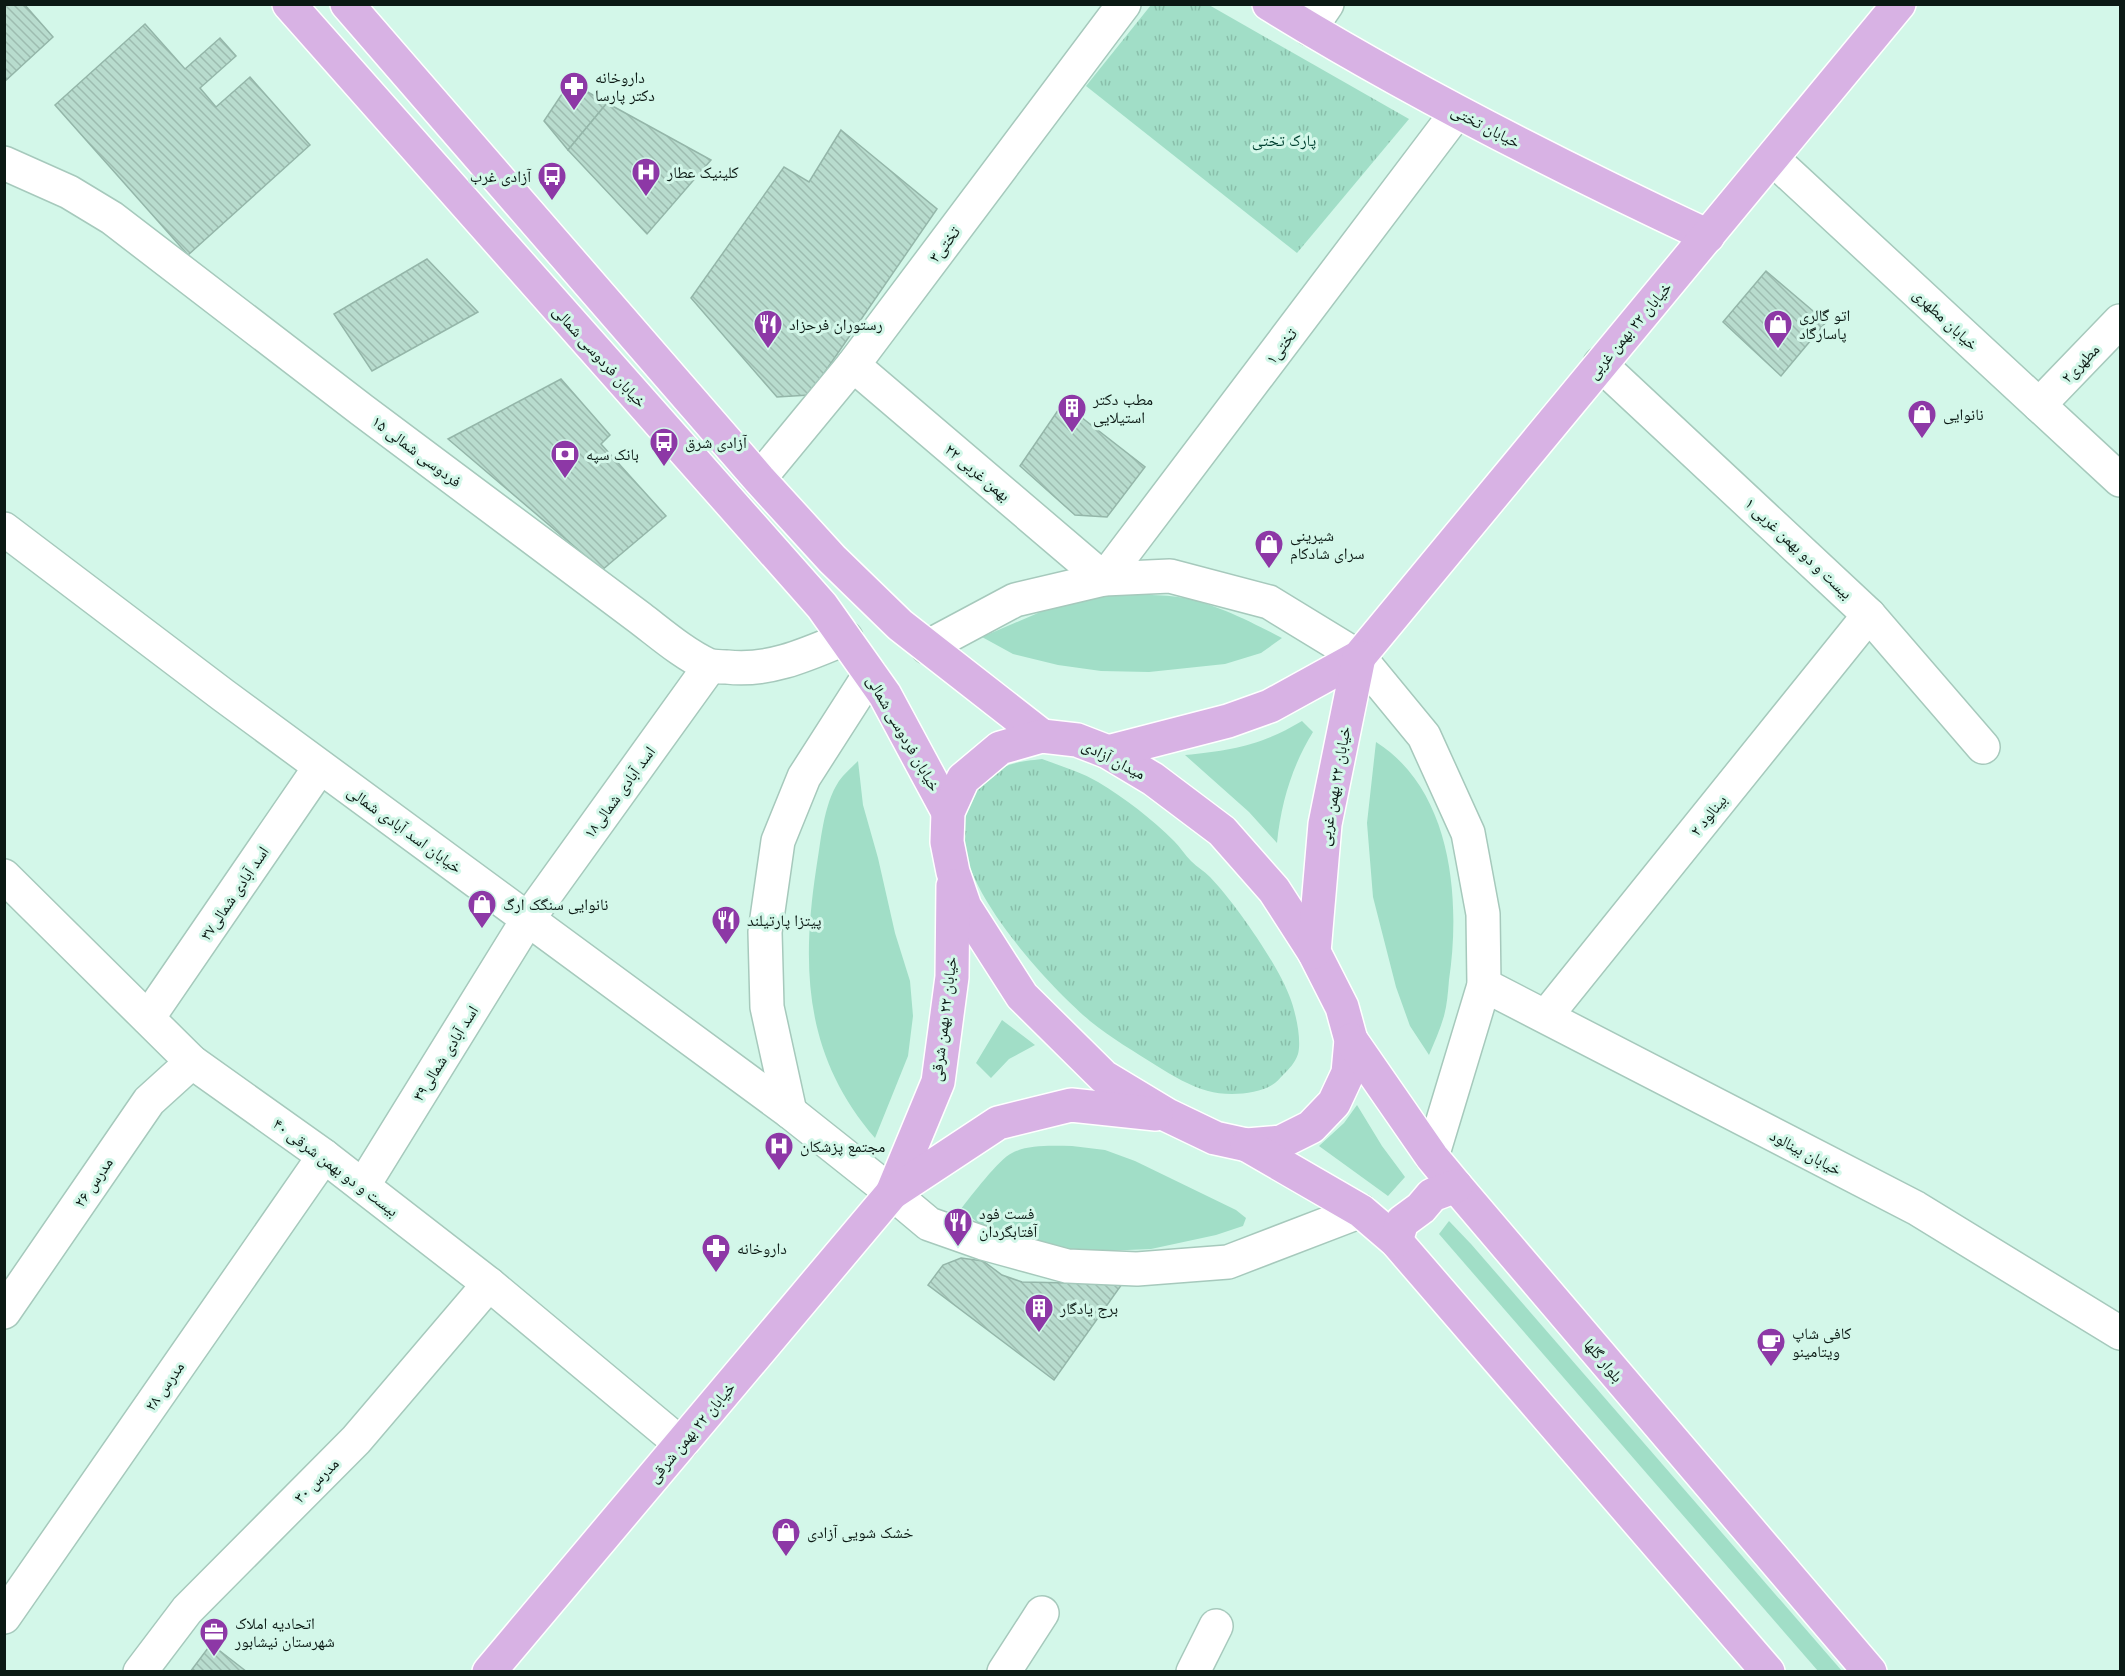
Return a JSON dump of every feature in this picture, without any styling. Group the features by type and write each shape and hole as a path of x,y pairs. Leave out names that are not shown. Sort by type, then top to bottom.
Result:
{"main road":[{"name":"خیابان فردوسی شمالی","path":"289,4 822,606 870,674 916,749 948,812"},
{"path":"347,4 759,479 832,559 900,625 1042,736"},
{"name":"خیابان تختی","path":"1269,4 1318,17 1457,112 1627,198 1708,236"},
{"name":"خیابان ۲۲ بهمن غربی","path":"1108,752 1228,721 1270,706 1359,657 1899,4"},
{"name":"خیابان ۲۲ بهمن غربی","path":"1314,952 1325,824 1359,657"},
{"name":"میدان آزادی","path":"1042,736 1077,740 1108,752 1153,778 1222,831 1274,890 1314,952 1342,1007 1351,1040 1348,1073 1334,1103 1311,1127 1281,1142 1247,1145 1215,1138 1167,1115 1104,1077 1022,996 965,907 953,872 948,842 948,812 963,779 1000,748 1042,736"},
{"name":"خیابان ۲۲ بهمن شرقی","path":"892,1193 938,1082 952,977 953,872"},
{"name":"بلوار گلها","path":"1351,1040 1432,1157 1870,1671"},
{"name":"خیابان ۲۲ بهمن شرقی","path":"489,1671 892,1193 998,1123 1071,1105 1167,1115"},
{"path":"1247,1145 1361,1212 1396,1241 1768,1671"},
{"path":"1396,1241 1402,1222 1432,1195 1456,1186"}],"street":[{"name":"تختی۳","path":"759,479 853,365 1124,4"},
{"name":"تختی۱","path":"1104,579 1457,112"},
{"name":"خیابان مطهری","path":"1772,158 2121,480"},
{"name":"فردوسی شمالی ۱۵","path":"4,163 69,192 112,218 563,561 664,636 710,666 757,667 783,663 846,638"},
{"name":"مطهری۲","path":"2039,405 2121,321"},
{"name":"بیست و دو بهمن غربی ۱","path":"1600,364 1869,615 1983,747"},
{"name":"۲۲ بهمن غربی","path":"853,365 1104,579"},
{"name":"خیابان اسد آبادی شمالی","path":"4,529 320,767 790,1112 929,1224 983,1243 1067,1266 1137,1269 1228,1262 1361,1212"},
{"path":"927,647 1015,600 1104,579 1170,576 1269,602 1359,657 1424,736 1468,832 1483,914 1484,985 1432,1157"},
{"name":"بینالود ۲","path":"1546,1016 1869,615"},
{"name":"اسد آبادی شمالی۱۸","path":"528,919 710,666"},
{"path":"790,1112 766,1007 765,932 778,841 804,777 870,674"},
{"name":"اسد آبادی شمالی۳۷","path":"148,1018 320,767"},
{"name":"بیست و دو بهمن شرقی ۴۰","path":"10,893 148,1018 192,1062 324,1156 489,1284 681,1444"},
{"name":"اسد آبادی شمالی۳۹","path":"363,1186 528,919"},
{"name":"خیابان بینالود","path":"1484,985 1916,1208 2121,1333"},
{"name":"مدرس ۲۶","path":"4,1312 149,1101 192,1062"},
{"name":"مدرس ۲۸","path":"4,1617 324,1156"},
{"name":"مدرس ۳۰","path":"140,1671 187,1610 356,1440 489,1284"},
{"path":"1004,1671 1042,1613"},
{"path":"1193,1671 1216,1626"}],"green space":[{"name":"پارک تختی","path":"1151,5 1209,5 1409,119 1297,253 1086,86"},
{"path":"1108,595 1161,595 1205,603 1232,613 1282,638 1261,653 1225,664 1149,672 1101,671 1058,665 1013,654 982,637 1045,610 1073,601"},
{"path":"1302,721 1313,732 1299,758 1289,785 1281,814 1277,843 1249,812 1185,755 1217,751 1259,741"},
{"path":"1376,742 1401,763 1421,788 1436,817 1446,849 1453,915 1452,948 1445,1012 1429,1055 1410,1026 1396,987 1373,897 1367,823"},
{"path":"1042,759 1091,778 1138,809 1210,877 1243,917 1283,982 1297,1024 1299,1048 1297,1057 1290,1068 1273,1084 1249,1093 1215,1093 1188,1084 1163,1070 1106,1033 1070,1003 1045,978 995,914 975,879 963,846 962,815 976,790 998,770 1020,762"},
{"path":"858,761 863,805 895,933 910,981 913,1016 908,1056 875,1138 852,1107 834,1076 822,1044 814,1011 810,977 811,907 823,824 829,801 841,778"},
{"path":"1002,1020 1035,1045 1009,1059 991,1078 976,1063"},
{"path":"1357,1105 1382,1146 1405,1177 1388,1196 1319,1146 1344,1123"},
{"path":"1072,1146 1105,1150 1135,1161 1236,1210 1246,1218 1243,1226 1216,1235 1151,1249 1079,1252 1044,1248 983,1227 961,1209 993,1170 1012,1153 1033,1147"},
{"path":"1449,1221 1842,1671 1818,1671 1439,1234"}],"building":[{"path":"4,4 24,4 53,37 4,82"},
{"path":"145,24 185,69 220,38 236,56 200,88 216,107 250,77 310,145 188,255 55,105"},
{"name":"داروخانه دکتر پارسا","path":"570,82 607,103 568,150 544,121"},
{"name":"کلینیک عطار","path":"607,103 711,160 647,234 568,150"},
{"path":"841,130 937,209 809,395 777,397 691,298 784,167 809,182"},
{"path":"427,259 478,312 372,371 334,314"},
{"name":"اتو گالری پاسارگاد","path":"1766,271 1826,322 1781,376 1723,322"},
{"name":"بانک سپه","path":"561,379 610,435 601,444 666,516 602,570 448,439"},
{"name":"مطب دکتر استیلایی","path":"1063,403 1145,467 1107,517 1075,515 1020,466"},
{"name":"برج یادگار","path":"961,1258 983,1261 1002,1275 1022,1282 1122,1284 1054,1380 928,1285 943,1265"},
{"name":"اتحادیه املاک شهرستان نیشابور","path":"211,1644 247,1672 190,1672"}],"place":[{"name":"داروخانه دکتر پارسا","path":"574,112"},
{"name":"کلینیک عطار","path":"646,198"},
{"name":"آزادی غرب","path":"552,202"},
{"name":"رستوران فرحزاد","path":"768,350"},
{"name":"اتو گالری پاسارگاد","path":"1778,350"},
{"name":"مطب دکتر استیلایی","path":"1072,434"},
{"name":"نانوایی","path":"1922,440"},
{"name":"آزادی شرق","path":"664,468"},
{"name":"بانک سپه","path":"565,480"},
{"name":"شیرینی سرای شادکام","path":"1269,570"},
{"name":"نانوایی سنگک ارگ","path":"482,930"},
{"name":"پیتزا پارتیلند","path":"726,946"},
{"name":"مجتمع پزشکان","path":"779,1172"},
{"name":"فست فود آفتابگردان","path":"958,1248"},
{"name":"داروخانه","path":"716,1274"},
{"name":"برج یادگار","path":"1039,1334"},
{"name":"کافی شاپ ویتامینو","path":"1771,1368"},
{"name":"خشک شویی آزادی","path":"786,1558"},
{"name":"اتحادیه املاک شهرستان نیشابور","path":"214,1658"}]}
